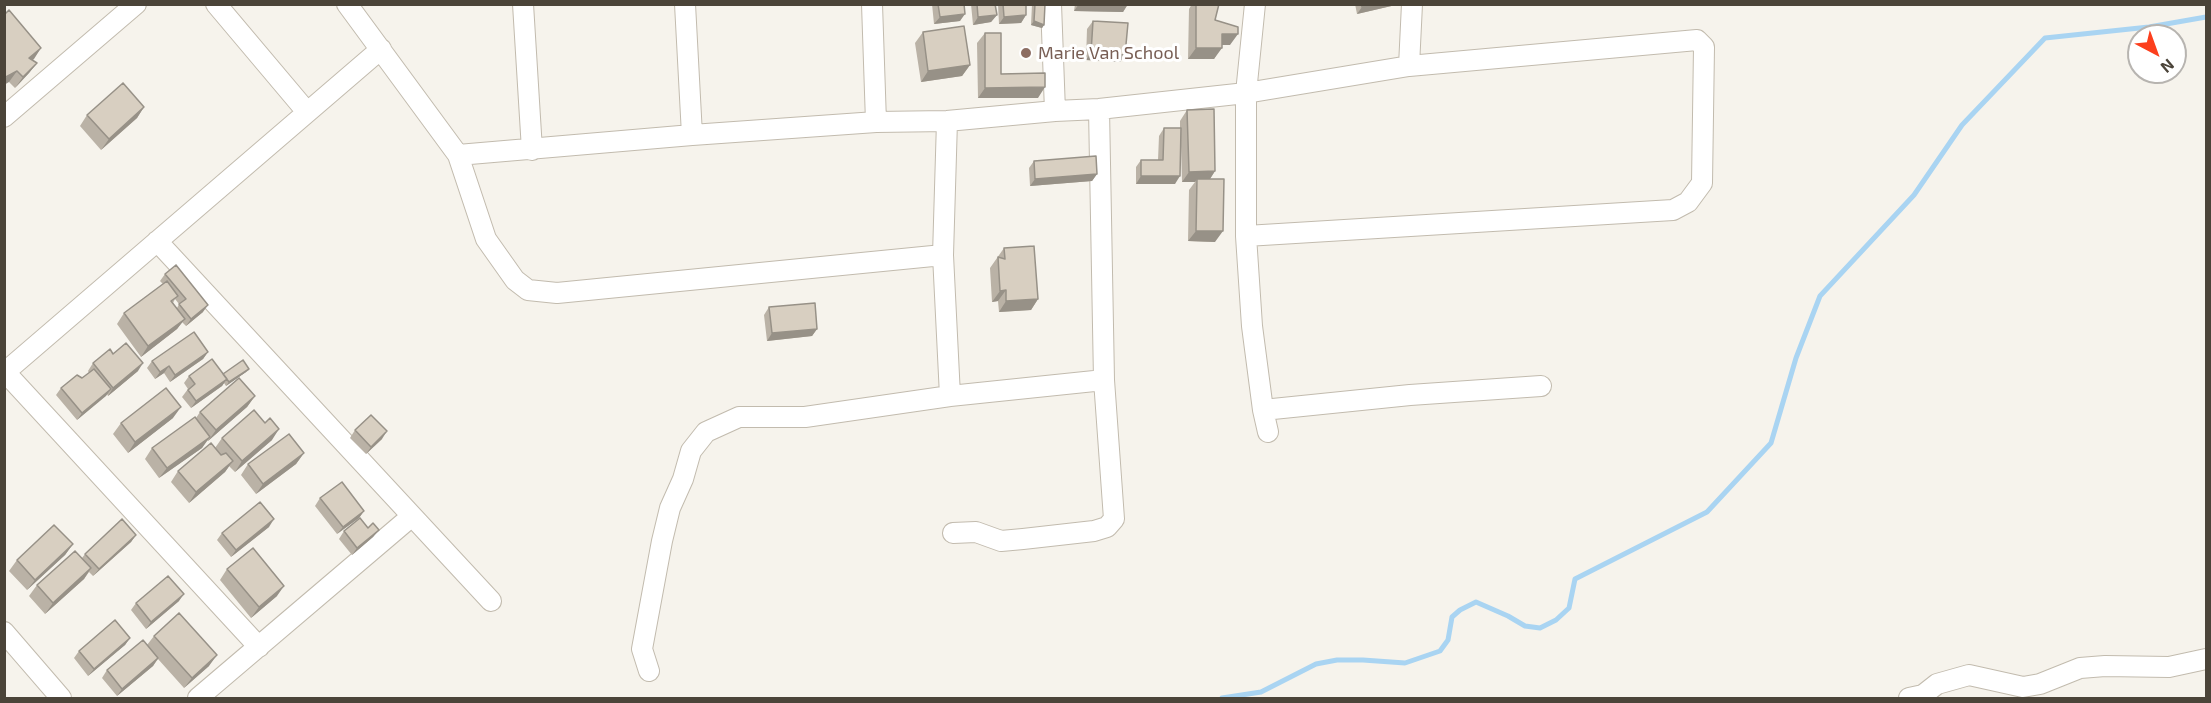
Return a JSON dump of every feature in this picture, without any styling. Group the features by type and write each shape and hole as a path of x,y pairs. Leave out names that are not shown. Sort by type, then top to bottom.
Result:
{"street":[{"path":"4,117 136,4"},
{"path":"216,4 307,112"},
{"path":"347,4 458,155 486,239 515,280 528,290 557,293 943,255"},
{"path":"523,4 532,150"},
{"path":"685,4 692,135"},
{"path":"872,4 876,122"},
{"path":"1051,4 1055,111"},
{"path":"1255,4 1246,93 1246,236 1252,326 1268,432"},
{"path":"1409,66 1412,4"},
{"path":"458,155 692,135 876,122 947,121 1099,109 1246,93 1409,66 1697,40 1704,47 1702,183 1688,202 1672,210 1246,236"},
{"path":"259,646 5,372 381,49"},
{"path":"953,533 976,532 1001,541 1094,531 1107,526 1113,519 1114,500 1104,380 1099,109"},
{"path":"947,121 943,255 950,396"},
{"path":"158,241 491,601"},
{"path":"649,671 642,649 662,541 670,508 683,479 691,451 706,432 739,417 805,417 950,396 1104,380"},
{"path":"1263,410 1410,395 1541,386"},
{"path":"198,699 412,516"},
{"path":"7,641 61,699"},
{"path":"1909,699 1923,695 1937,684 1969,675 2023,687 2040,684 2080,668 2169,667 2204,663"}],"building":[{"path":"938,4 964,4 965,14 940,17"},
{"path":"977,4 995,4 997,15 978,17"},
{"path":"1003,4 1026,4 1026,15 1004,17"},
{"path":"1035,4 1045,4 1044,25 1034,21"},
{"path":"1196,4 1219,4 1215,20 1238,27 1238,34 1222,34 1222,48 1196,48"},
{"path":"9,10 41,48 29,58 37,63 23,77 17,71 4,78 4,15"},
{"path":"1093,21 1128,23 1125,55 1091,53"},
{"path":"964,26 970,65 928,71 923,32"},
{"path":"985,33 1001,33 1001,74 1045,73 1045,87 985,88"},
{"path":"123,83 144,107 109,139 87,115"},
{"path":"1214,109 1215,171 1189,172 1187,110"},
{"path":"1164,128 1181,128 1180,176 1141,176 1141,160 1163,160"},
{"path":"1096,156 1097,174 1035,179 1034,161"},
{"path":"1197,179 1224,179 1223,231 1196,231"},
{"path":"1034,246 1038,299 1006,301 1006,290 1000,291 998,257 1005,259 1004,248"},
{"path":"176,265 208,305 191,319 179,304 186,299 165,274"},
{"path":"167,281 178,296 171,301 185,319 148,346 124,313"},
{"path":"815,303 817,329 772,333 769,307"},
{"path":"194,332 208,352 175,375 169,366 160,372 152,361"},
{"path":"126,343 143,363 113,388 93,363 110,349 113,354"},
{"path":"212,359 227,379 196,401 188,390 195,384 189,376"},
{"path":"243,360 249,369 229,382 223,374"},
{"path":"94,369 111,389 82,413 61,388 77,375 82,378"},
{"path":"239,378 255,396 216,430 200,412"},
{"path":"166,388 181,407 135,442 121,423"},
{"path":"254,410 265,423 270,418 279,429 242,461 222,438"},
{"path":"371,415 387,431 371,447 355,430"},
{"path":"195,417 210,437 167,468 152,448"},
{"path":"289,434 304,453 263,484 248,464"},
{"path":"211,443 221,455 226,453 233,461 196,492 178,471"},
{"path":"342,482 364,511 343,527 320,498"},
{"path":"260,502 274,519 236,550 222,533"},
{"path":"360,518 368,528 373,523 379,530 357,548 344,531"},
{"path":"122,519 136,535 99,569 85,554"},
{"path":"54,525 73,544 35,580 17,560"},
{"path":"253,548 284,586 259,607 227,569"},
{"path":"75,551 91,568 53,603 37,585"},
{"path":"168,576 184,594 151,622 136,603"},
{"path":"179,613 217,655 192,678 154,636"},
{"path":"115,620 130,638 94,669 79,651"},
{"path":"143,640 158,658 122,689 107,670"}],"waterway":[{"path":"1222,698 1261,692 1316,664 1337,660 1405,663 1440,651 1448,640 1452,617 1476,602 1525,626 1540,628 1556,620 1569,608 1575,579 1707,512 1771,443 1796,358 1820,296 1914,195 1962,125 2045,38 2149,27 2206,17"}],"place":[{"name":"Marie Van School","path":"1026,53"}]}
